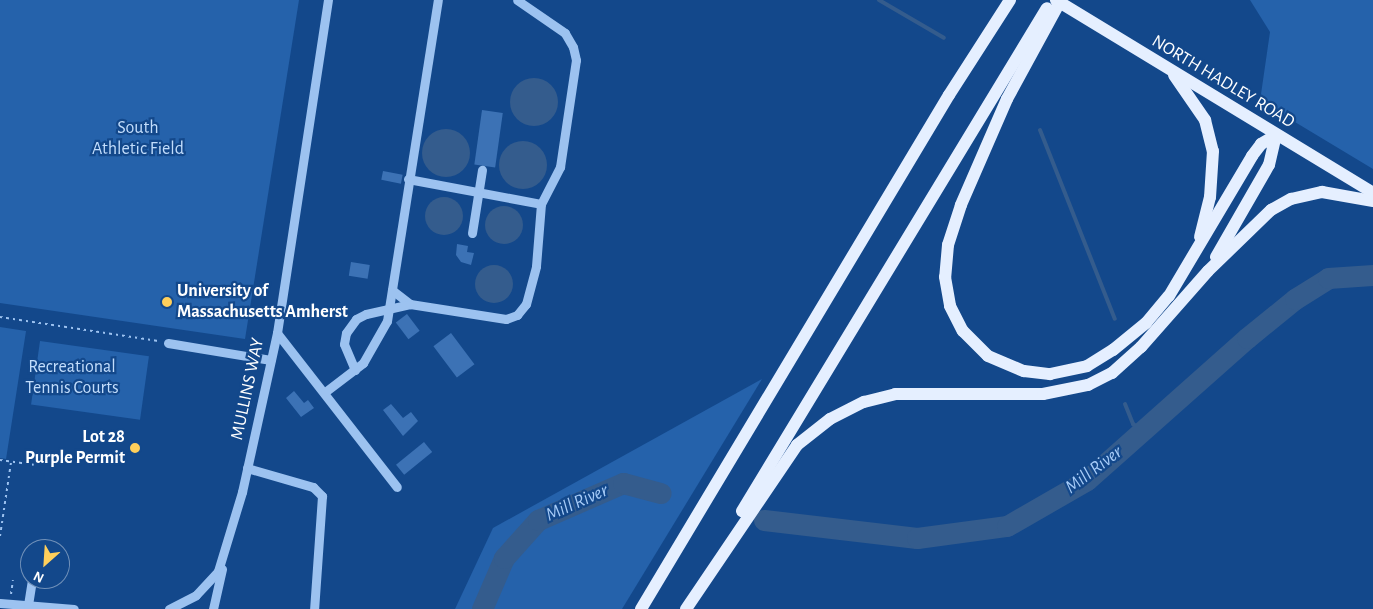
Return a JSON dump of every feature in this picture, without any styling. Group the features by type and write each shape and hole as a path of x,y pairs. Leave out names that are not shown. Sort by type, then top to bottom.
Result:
{"main road":[{"path":"641,609 949,95 1010,0"},
{"path":"682,609 1054,0"},
{"name":"NORTH HADLEY ROAD","path":"1054,0 1373,193"},
{"path":"1061,0 1007,99 954,223 945,266 946,287 954,316 969,339 994,360 1032,373 1068,372 1096,362 1127,339 1158,310 1189,266 1252,156 1261,144 1276,135"},
{"path":"1172,71 1205,120 1213,150 1208,211 1189,266"},
{"path":"1208,271 1269,165 1276,135"},
{"path":"686,609 797,445 830,419 864,402 895,394 1043,394 1088,386 1129,358 1172,315 1208,271 1271,210 1291,199 1334,192 1373,201"}],"street":[{"name":"MULLINS WAY","path":"169,609 196,595 212,580 224,559 242,492 277,333 328,0"},
{"path":"325,392 355,370 381,336 390,308 408,179 438,0"},
{"path":"355,370 344,344 346,333 356,319 410,304 495,320 517,315 530,294 542,204 560,168 576,56 566,33 517,0"},
{"path":"472,233 482,170"},
{"path":"408,179 542,204"},
{"path":"392,290 410,304"},
{"path":"277,333 325,392 397,487"},
{"path":"168,343 271,360"},
{"path":"247,468 313,487 322,496 314,609"},
{"path":"213,609 224,559"},
{"path":"28,605 30,589"},
{"path":"5,603 74,609"}],"path":[{"path":"0,317 168,343"},
{"path":"0,460 34,465"},
{"path":"0,536 11,462"},
{"path":"5,603 13,580"}],"green space":[{"name":"South Athletic Field","path":"0,0 299,0 245,339 0,303"},
{"path":"1250,0 1373,0 1373,169 1260,101 1270,32"},
{"path":"0,327 26,331 6,459 0,458"},
{"name":"Recreational Tennis Courts","path":"40,341 149,356 140,420 31,404"},
{"path":"762,379 622,609 455,609 493,528"}],"shaded area":[{"path":"534,78 543,80 551,85 556,93 558,102 556,111 551,119 543,124 534,126 525,124 517,119 512,111 510,102 512,93 517,85 525,80"},
{"path":"446,129 455,131 463,136 468,144 470,153 468,162 463,170 455,175 446,177 437,175 429,170 424,162 422,153 424,144 429,136 437,131"},
{"path":"523,141 532,143 540,148 545,156 547,165 545,174 540,182 532,187 523,189 514,187 506,182 501,174 499,165 501,156 506,148 514,143"},
{"path":"444,197 458,202 463,216 458,230 444,235 430,230 425,216 430,202"},
{"path":"504,206 518,211 523,225 518,239 504,244 490,239 485,225 490,211"},
{"path":"494,265 508,270 513,284 508,298 494,303 480,298 475,284 480,270"}],"building":[{"path":"482,110 503,113 495,167 474,164"},
{"path":"383,171 403,175 401,184 381,180"},
{"path":"457,244 468,246 467,252 474,253 471,265 461,262 456,255"},
{"path":"351,262 370,265 368,279 349,276"},
{"path":"407,314 420,331 408,339 396,322"},
{"path":"451,333 474,364 457,377 433,346"},
{"path":"294,391 304,403 308,400 314,408 301,417 286,398"},
{"path":"391,404 403,418 411,412 418,421 403,436 383,410"},
{"path":"424,442 432,452 404,475 396,465"}],"waterway":[{"path":"879,0 944,38"},
{"path":"1040,130 1115,319"},
{"name":"Mill River","path":"764,520 917,538 1007,526 1087,480 1247,338 1295,299 1328,278 1373,275"},
{"path":"1125,404 1133,424 1143,431"},
{"name":"Mill River","path":"482,609 504,558 538,520 623,483 661,493"}],"place":[{"name":"University of Massachusetts Amherst","path":"167,302"},
{"name":"Lot 28 Purple Permit","path":"135,448"}]}
